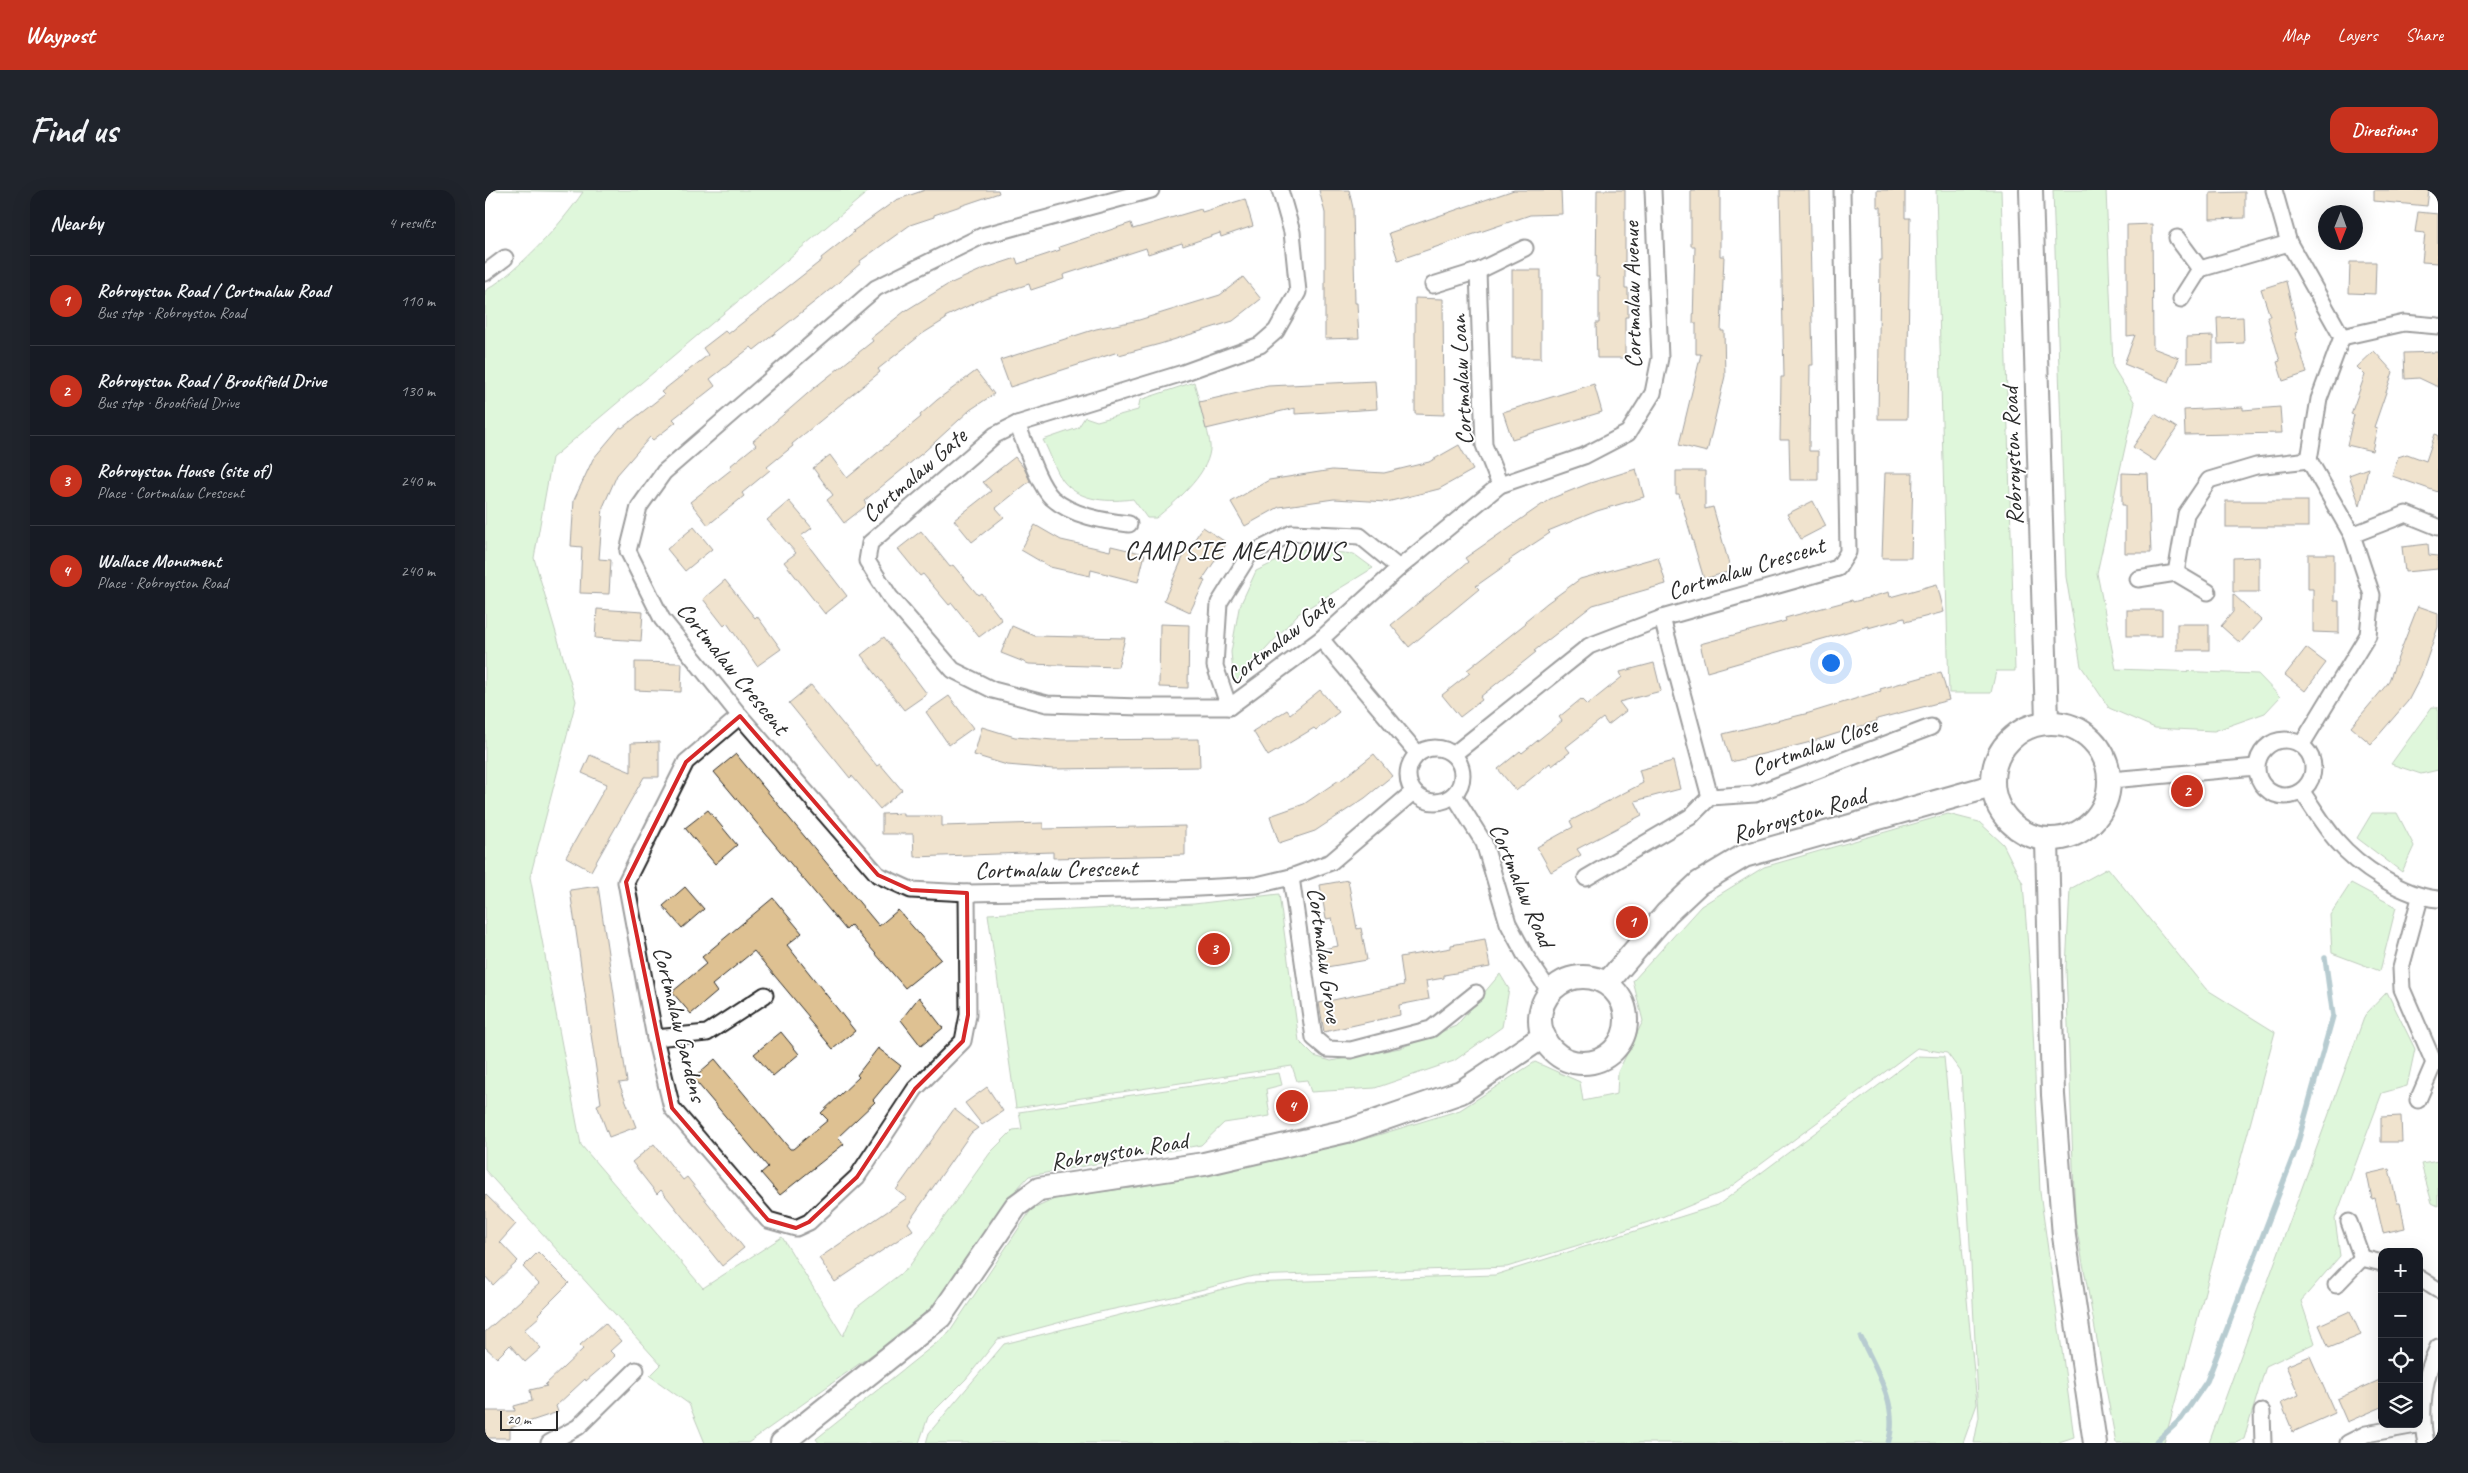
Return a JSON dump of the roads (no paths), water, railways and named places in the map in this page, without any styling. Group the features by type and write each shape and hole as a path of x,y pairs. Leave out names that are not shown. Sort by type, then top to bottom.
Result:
{"street":[{"name":"Cortmalaw Crescent","path":"1151,190 981,236 876,288 664,472 639,507 628,551 662,619 740,716 878,875 911,890 967,893 1179,889 1257,885 1291,877 1331,862 1413,792"},
{"name":"Cortmalaw Gate","path":"1280,190 1292,232 1298,292 1276,331 1260,345 1183,374 1017,424 995,435 870,543 867,561 890,597 953,670 993,690 1047,704 1229,707 1321,639 1399,568 1500,485"},
{"name":"Cortmalaw Avenue","path":"1500,485 1584,456 1627,433 1653,393 1660,358 1653,190"},
{"name":"Cortmalaw Crescent","path":"1453,754 1589,646 1662,618 1838,568 1848,552 1842,190"},
{"name":"Robroyston Road","path":"2031,190 2047,721"},
{"path":"2274,190 2289,243 2342,337 2319,399 2309,460 2351,535 2372,595 2368,635 2301,744"},
{"path":"2177,238 2200,269"},
{"path":"2181,299 2200,269 2289,243"},
{"name":"Cortmalaw Loan","path":"1433,285 1478,270 1525,248"},
{"path":"485,273 505,258"},
{"name":"Cortmalaw Loan","path":"1478,270 1484,445 1500,485"},
{"path":"2342,337 2404,323 2438,326"},
{"path":"1017,424 1041,479 1052,498 1070,509 1099,520 1129,524"},
{"path":"2176,573 2186,514 2209,480 2256,466 2309,460"},
{"path":"2351,535 2406,514 2438,527"},
{"path":"1229,707 1215,666 1219,603 1249,555 1292,533 1360,536 1399,568"},
{"path":"2138,578 2176,573 2207,592"},
{"path":"1586,878 1690,817 1710,796 1662,618"},
{"path":"1321,639 1417,753"},
{"name":"Cortmalaw Gardens","path":"740,716 686,762 626,882 655,1038 672,1108 768,1220 796,1228 809,1222 857,1177 915,1089 963,1041 968,1014 967,893"},
{"path":"2047,721 2075,726 2102,749 2111,780 2104,808 2077,834 2047,840 2028,835 2005,819 1995,800 1991,786 1997,757 2020,730 2047,721"},
{"name":"Cortmalaw Close","path":"1710,796 1755,794 1931,727"},
{"path":"2283,739 2301,744 2310,753 2314,767 2311,781 2302,792 2290,796 2270,793 2258,779 2256,767 2261,752 2270,743 2283,739"},
{"path":"1432,747 1439,747 1453,754 1462,770 1459,787 1454,795 1447,800 1429,802 1413,792 1407,776 1412,760 1417,753 1432,747"},
{"path":"2111,780 2256,767"},
{"name":"Robroyston Road","path":"1607,984 1667,913 1699,883 1744,856 1991,786"},
{"path":"2302,792 2336,840 2374,873 2420,898 2438,899"},
{"name":"Cortmalaw Road","path":"1454,795 1484,844 1508,923 1525,956 1550,992"},
{"path":"2047,840 2053,1096 2056,1142 2064,1236 2095,1443"},
{"name":"Cortmalaw Grove","path":"1291,877 1314,1038 1327,1049 1351,1050 1431,1029 1476,993"},
{"path":"2418,1100 2436,1063 2402,989 2401,968 2420,898"},
{"path":"1582,977 1607,984 1622,1001 1625,1014 1625,1028 1621,1040 1603,1059 1594,1062 1569,1061 1558,1056 1544,1036 1540,1018 1542,1004 1550,992 1566,979 1582,977"},
{"path":"655,1038 707,1033 765,995"},
{"name":"Robroyston Road","path":"782,1443 940,1317 1016,1206 1039,1189 1204,1164 1351,1130 1461,1092 1544,1036"},
{"path":"2349,1222 2363,1258"},
{"path":"2363,1258 2378,1262"},
{"path":"2336,1285 2363,1258"},
{"path":"2423,1281 2438,1290"},
{"path":"2423,1417 2430,1365 2438,1347"},
{"path":"549,1443 578,1427 636,1370"},
{"path":"2262,1412 2263,1443"},
{"path":"2348,1443 2366,1434 2400,1428"},
{"path":"2423,1428 2426,1443"}],"waterway":[{"path":"2155,1443 2181,1419 2207,1381 2296,1149 2333,1016 2325,958"},
{"path":"1861,1338 1885,1389 1889,1403 1891,1430 1888,1443"}],"place":[{"name":"Robroyston Road / Brookfield Drive","path":"2187,791"},
{"name":"Robroyston Road / Cortmalaw Road","path":"1632,922"},
{"name":"Robroyston House (site of)","path":"1214,949"},
{"name":"Wallace Monument","path":"1292,1106"}],"district":[{"name":"CAMPSIE MEADOWS","path":"1234,550"}]}
